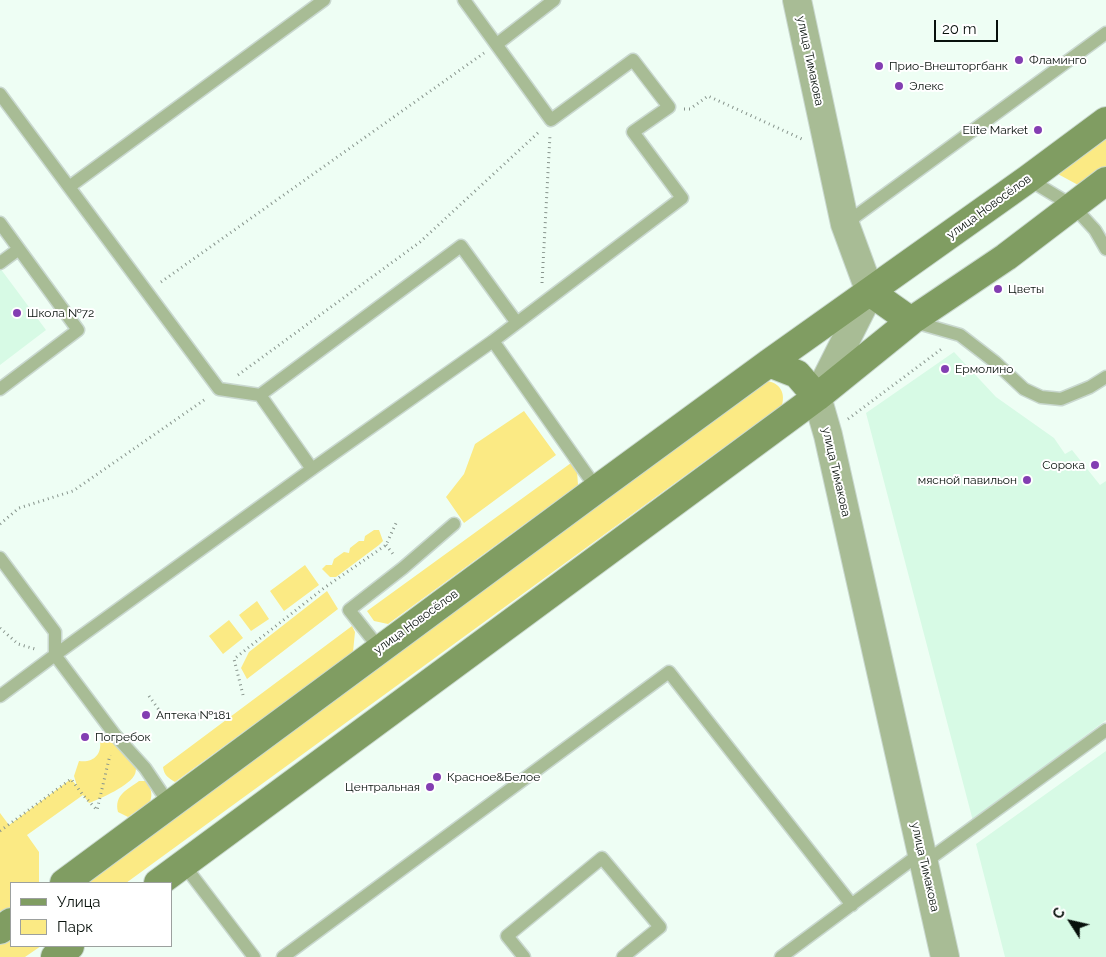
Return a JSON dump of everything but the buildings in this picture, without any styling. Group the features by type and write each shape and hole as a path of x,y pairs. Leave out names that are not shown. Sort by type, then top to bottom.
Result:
{"main road":[{"name":"улица Новосёлов","path":"65,882 769,363 1028,179 1106,121"},
{"path":"159,882 817,397 912,322 1006,257 1106,181"},
{"path":"870,292 912,322"},
{"path":"769,363 798,374 817,397"}],"street":[{"name":"улица Тимакова","path":"797,0 845,224 870,292"},
{"path":"817,397 870,292"},
{"name":"улица Тимакова","path":"817,397 828,435 945,957"}],"lane":[{"path":"69,187 324,0"},
{"path":"0,696 55,654 493,341 682,198 633,132 669,107 633,60 551,120 464,0"},
{"path":"496,44 554,0"},
{"path":"845,224 1106,33"},
{"path":"0,94 219,389 260,395 461,246 517,322"},
{"path":"1028,179 1073,206 1096,230 1106,249"},
{"path":"0,223 78,330 0,389"},
{"path":"0,263 19,249"},
{"path":"912,322 960,336 995,362 1024,389 1041,397 1061,398 1090,387 1106,376"},
{"path":"493,341 597,489"},
{"path":"260,395 312,469"},
{"path":"380,649 349,610 403,568 454,524"},
{"path":"0,558 55,632 55,654 115,735 144,768 170,805"},
{"path":"283,957 669,672 852,905"},
{"path":"781,957 852,905 1106,730"},
{"path":"524,957 507,936 602,858 660,927 623,957"},
{"path":"184,865 254,957"}],"path":[{"path":"147,292 496,44"},
{"path":"669,107 690,109 708,96 829,152"},
{"path":"541,304 551,120"},
{"path":"0,524 19,508 73,492 219,389 420,242 551,120"},
{"path":"828,435 960,336"},
{"path":"243,695 234,659 324,588 386,544 397,521"},
{"path":"0,628 18,644 55,654"},
{"path":"149,696 164,718 204,714"},
{"path":"0,831 71,779 97,810 115,735"}],"shaded area":[{"name":"Школа №72","path":"0,268 46,330 0,365"},
{"path":"954,352 996,397 1054,438 1065,454 1072,450 1100,485 1106,481 1106,720 973,821 866,413"},
{"path":"1106,751 1106,957 1005,957 976,844"}],"green space":[{"path":"1106,135 1106,166 1080,186 1056,173"},
{"path":"764,381 769,381 780,388 783,395 782,405 127,882 84,882"},
{"path":"524,411 556,455 464,523 446,497 464,474 475,444"},
{"path":"571,463 577,471 578,485 388,624 374,621 367,611"},
{"path":"374,530 379,530 383,541 379,545 336,577 330,577 322,569 326,565 332,565 334,559 344,552 349,553 350,548 359,541 364,541 365,536"},
{"path":"305,565 319,585 284,611 270,591"},
{"path":"327,591 338,609 247,679 241,668 249,652"},
{"path":"257,601 269,619 251,631 239,615"},
{"path":"229,620 243,638 223,654 209,636"},
{"path":"352,626 355,632 353,652 175,782 167,776 163,767"},
{"path":"112,739 136,766 135,773 128,783 89,803 83,795 27,835 39,852 39,882 10,882 10,909 5,913 0,911 0,813 9,825 71,779 77,786 74,776 79,761 88,761 96,757 100,750 100,741"},
{"path":"139,781 145,781 150,788 150,802 128,817 118,812 118,801 126,790"},
{"path":"10,937 10,947 40,947 25,957 0,957 0,944"}],"place":[{"name":"Фламинго","path":"1019,60"},
{"name":"Прио-Внешторгбанк","path":"879,66"},
{"name":"Элекс","path":"899,86"},
{"name":"Elite Market","path":"1038,130"},
{"name":"Цветы","path":"998,289"},
{"name":"Школа №72","path":"17,313"},
{"name":"Ермолино","path":"945,369"},
{"name":"Сорока","path":"1095,465"},
{"name":"мясной павильон","path":"1027,480"},
{"name":"Аптека №181","path":"146,715"},
{"name":"Погребок","path":"85,737"},
{"name":"Красное&Белое","path":"437,777"},
{"name":"Центральная","path":"430,787"}]}
